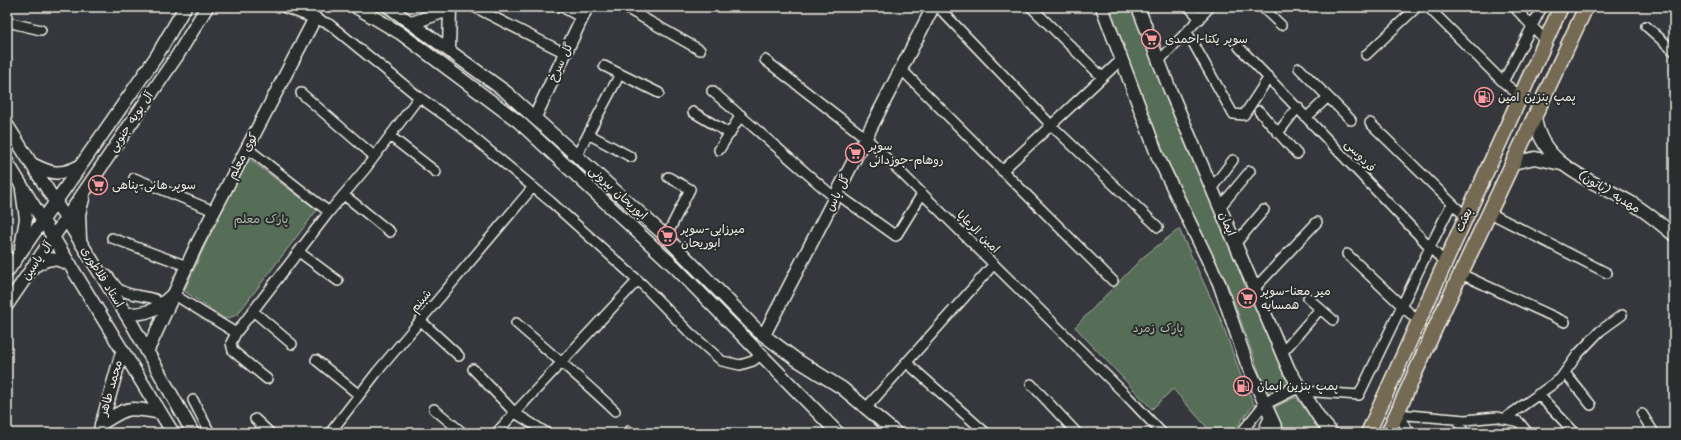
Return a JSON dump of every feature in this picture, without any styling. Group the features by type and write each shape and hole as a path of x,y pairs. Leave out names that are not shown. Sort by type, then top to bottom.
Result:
{"main road":[{"name":"آل بویه جنوبی","path":"43,219 156,57 185,7"},
{"name":"آل بویه جنوبی","path":"53,236 177,56 207,7"},
{"name":"ابوریحان بیرونی","path":"356,7 400,33 519,122 675,267 838,433"},
{"name":"ابوریحان بیرونی","path":"389,7 506,92 666,237 764,336 797,360 842,388 867,407 896,433"},
{"path":"412,23 445,11 449,7"},
{"path":"449,7 449,50"},
{"name":"گل یاس","path":"764,336 934,7"},
{"path":"1102,7 1158,158 1219,283 1247,364 1278,433"},
{"name":"ایمان","path":"1138,7 1254,290 1289,370 1320,420 1332,433"},
{"name":"بعثت","path":"1367,433 1561,7"},
{"name":"بعثت","path":"1388,433 1586,7"},
{"name":"گل سرخ","path":"534,117 585,12"},
{"name":"کوی معلم","path":"147,352 173,294 214,211 315,18"},
{"name":"مهدیه (باتون)","path":"1535,116 1540,139 1548,150 1563,164 1632,203 1674,235"},
{"path":"114,117 129,126"},
{"name":"استاد فلاطوری","path":"7,125 126,314 193,433"},
{"name":"مهدیه (باتون)","path":"1513,163 1535,158 1563,164"},
{"name":"استاد فلاطوری","path":"7,162 173,433"},
{"path":"32,164 46,171 58,174 70,171 81,165"},
{"path":"20,183 25,202 26,219 20,253"},
{"path":"80,241 79,214 86,189"},
{"name":"آل یاسین","path":"7,272 43,219"},
{"name":"آل یاسین","path":"7,304 53,236"},
{"path":"32,267 50,258 58,259 70,265"},
{"path":"7,278 14,280 17,289 15,293"},
{"name":"کوی معلم","path":"126,314 140,314 152,311 161,306 173,294"},
{"name":"محمد طاهر","path":"100,428 122,352"},
{"path":"1265,403 1301,389"},
{"name":"محمد طاهر","path":"100,428 122,410 134,408 161,413"}],"street":[{"path":"283,7 329,24 419,97 457,124 533,187 638,280 690,333 722,361 740,365 753,361 762,354"},
{"path":"474,7 566,52"},
{"path":"562,7 585,12"},
{"path":"624,7 700,50"},
{"path":"938,7 1051,125 1158,227"},
{"path":"1031,7 1102,77"},
{"path":"1188,7 1200,18"},
{"path":"1159,61 1210,7"},
{"path":"1262,7 1281,25"},
{"path":"1366,56 1417,7"},
{"path":"1428,7 1503,82 1520,96"},
{"path":"1514,7 1546,41"},
{"path":"1503,82 1542,7"},
{"path":"7,22 42,30"},
{"path":"1646,26 1674,51"},
{"path":"1187,32 1233,114 1244,115 1270,77"},
{"name":"فردوسی","path":"1239,47 1270,77 1445,263"},
{"path":"1002,171 1122,58"},
{"name":"امین الرعایا","path":"765,60 866,138 1126,395 1162,433"},
{"path":"604,66 659,93"},
{"path":"1299,68 1351,120"},
{"path":"901,69 1113,280"},
{"path":"577,155 620,74"},
{"path":"712,91 836,196 896,236 922,194"},
{"path":"301,93 374,156"},
{"path":"267,379 233,351 231,344 236,333 419,97"},
{"path":"1307,117 1328,97"},
{"path":"1278,133 1298,107"},
{"path":"1259,111 1297,154"},
{"path":"693,112 730,134"},
{"path":"719,150 741,115"},
{"path":"1370,123 1466,217"},
{"path":"588,134 631,157"},
{"path":"390,136 436,172"},
{"path":"247,148 329,212"},
{"path":"1212,188 1233,160"},
{"path":"1220,207 1250,171"},
{"path":"666,237 690,189 668,177"},
{"path":"134,178 214,211"},
{"name":"شبنم","path":"330,433 420,320 533,187"},
{"path":"344,194 390,232"},
{"path":"1301,389 1359,395 1452,203"},
{"path":"1235,244 1264,210"},
{"path":"1490,213 1607,273"},
{"path":"1254,290 1317,222"},
{"path":"112,238 187,266"},
{"path":"299,252 338,281"},
{"path":"1347,254 1418,321"},
{"path":"867,407 994,264"},
{"path":"100,274 106,274 118,288 126,293 138,294 155,299"},
{"path":"1461,274 1566,322"},
{"path":"496,433 638,280"},
{"path":"173,294 236,333"},
{"path":"1308,298 1333,320"},
{"path":"1282,353 1320,309"},
{"path":"253,311 292,344"},
{"path":"1504,419 1560,379 1578,354 1600,331 1622,315"},
{"path":"420,320 459,356"},
{"path":"516,323 561,363 583,380 615,411"},
{"path":"316,360 359,395"},
{"path":"906,362 986,433"},
{"path":"473,369 515,413 547,433"},
{"path":"1565,373 1591,405"},
{"path":"1031,384 1076,433"},
{"path":"1538,394 1575,433"},
{"path":"193,400 210,433"},
{"path":"1241,433 1265,403"},
{"path":"434,409 463,433"},
{"path":"1397,414 1457,420 1497,417 1519,422 1528,433"},
{"path":"1397,414 1410,433"},
{"path":"1642,414 1654,433"},
{"path":"1262,433 1270,416"},
{"path":"255,419 270,433"},
{"path":"1457,420 1464,433"}],"green space":[{"path":"371,7 379,7 439,49 436,53"},
{"path":"1108,7 1133,7 1185,137 1289,383 1267,394 1228,285 1160,151"},
{"name":"پارک معلم","path":"249,159 317,210 237,315 225,319 184,291 218,217"},
{"name":"پارک زمرد","path":"1179,229 1221,320 1241,376 1254,404 1232,433 1212,433 1173,389 1152,409 1075,327 1142,258"},
{"path":"1296,397 1322,433 1284,433 1273,408"}],"place":[{"name":"سوپر یکتا-احمدی","path":"1151,39"},
{"name":"پمپ بنزین امین","path":"1484,97"},
{"name":"سوپر روهام-جوزدانی","path":"855,153"},
{"name":"سوپر هانی-پناهی","path":"98,185"},
{"name":"میرزایی-سوپر ابوریحان","path":"667,236"},
{"name":"میر معنا-سوپر همسایه","path":"1247,298"},
{"name":"پمپ بنزین ایمان","path":"1243,386"}]}
